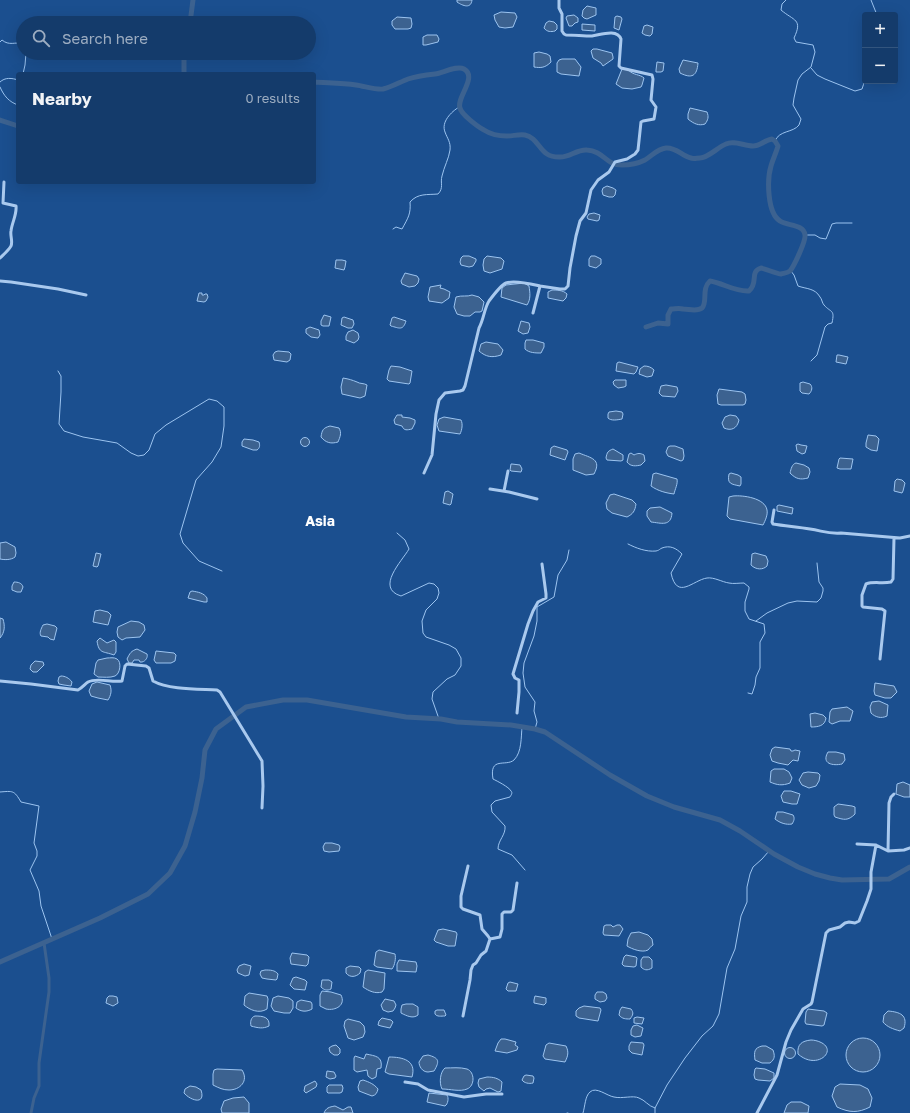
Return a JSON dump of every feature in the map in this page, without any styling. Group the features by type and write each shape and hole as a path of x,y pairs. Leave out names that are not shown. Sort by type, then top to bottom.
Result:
{"street":[{"path":"424,473 432,455 436,414 439,400 446,393 463,390 479,328 489,302 506,283 520,283 560,289 565,289 568,286 576,236 580,221 586,213 591,190 598,180 609,172 615,162 626,159 635,154 638,150 641,122 655,118 656,106 651,100 652,76 621,68 620,35 604,33 593,36 564,34 562,31 562,14 559,8 559,0"},
{"path":"0,258 11,245 11,232 13,220 16,214 16,206 3,203 4,182"},
{"path":"0,281 58,289 86,295"},
{"path":"533,313 536,307 540,286"},
{"path":"504,491 508,471"},
{"path":"490,490 504,491 537,499"},
{"path":"774,510 773,524 819,530 827,533 894,538 910,536"},
{"path":"880,659 885,611 882,609 862,606 862,595 866,584 871,582 886,583 891,582 893,579 894,538"},
{"path":"517,713 519,692 518,680 513,674 533,611 538,602 546,598 542,564"},
{"path":"0,681 78,690 89,681 122,681 125,666 128,664 146,666 149,668 153,681 159,684 171,687 217,690 220,692 262,761 262,808"},
{"path":"888,851 889,803 894,794"},
{"path":"857,844 876,845 888,851 910,848"},
{"path":"757,1113 777,1075 786,1042 791,1030 803,1009 812,1002 826,933 829,930 840,927 845,923 855,923 859,921 871,889 871,872 876,845"},
{"path":"468,866 461,896 461,907 480,915 482,928 490,939"},
{"path":"490,939 500,937 502,929 502,912 510,912 513,910 518,883"},
{"path":"463,1016 471,970 473,965 486,951 490,939"},
{"path":"405,1082 418,1084 428,1090 464,1097 486,1094 502,1094"}],"water":[{"path":"457,0 472,0 470,5 466,6 457,2"},
{"path":"587,6 596,8 596,15 587,19 582,16 583,10"},
{"path":"501,12 515,13 517,17 513,27 499,27 494,15"},
{"path":"574,15 578,18 578,22 572,26 569,26 566,18 567,16"},
{"path":"397,17 411,18 411,28 395,29 392,25 392,21"},
{"path":"615,17 621,17 622,19 619,30 614,28"},
{"path":"549,21 554,22 557,25 557,29 555,31 552,32 544,28 546,23"},
{"path":"582,24 595,25 595,31 582,30"},
{"path":"647,25 653,27 652,34 650,36 642,33 644,26"},
{"path":"427,35 437,35 439,39 438,42 423,45 423,37"},
{"path":"593,49 612,53 613,59 603,66 593,58 591,51"},
{"path":"539,52 550,56 551,62 543,67 534,67 534,53"},
{"path":"562,59 575,59 581,67 579,76 561,74 557,72 557,63"},
{"path":"683,60 698,63 696,71 693,75 688,76 680,73 679,69"},
{"path":"657,62 664,63 663,71 656,72"},
{"path":"622,69 627,69 644,78 641,87 632,89 622,88 616,84"},
{"path":"690,108 707,112 708,118 705,124 696,124 688,119"},
{"path":"607,186 616,190 613,197 603,195 603,188"},
{"path":"594,213 600,215 599,220 588,219 587,217 589,214"},
{"path":"463,256 469,256 476,259 473,266 469,267 461,265 460,262"},
{"path":"487,256 501,258 504,261 502,269 490,273 484,271 484,259"},
{"path":"591,256 601,259 601,264 596,268 589,266 589,259"},
{"path":"336,260 346,261 344,270 335,268"},
{"path":"405,273 417,276 419,279 415,286 409,287 402,284 401,281"},
{"path":"524,283 529,286 530,298 527,305 501,297 502,288 506,285"},
{"path":"441,285 440,288 450,292 449,298 442,303 429,301 428,297 430,287"},
{"path":"552,290 560,290 567,294 566,298 563,301 548,298 548,292"},
{"path":"199,293 202,293 202,295 207,294 208,297 206,301 197,301"},
{"path":"472,295 479,297 484,302 482,311 475,312 470,316 457,314 454,307 456,297"},
{"path":"324,315 331,317 329,326 321,325"},
{"path":"344,317 353,320 354,324 352,328 341,325 342,318"},
{"path":"394,317 406,321 402,328 390,325 392,318"},
{"path":"521,321 529,323 530,327 528,333 523,334 518,331"},
{"path":"310,327 319,330 320,335 318,338 311,337 306,333 306,329"},
{"path":"353,330 358,333 359,337 354,343 346,340 348,332"},
{"path":"526,340 544,343 541,353 531,352 525,349"},
{"path":"486,342 498,344 503,350 501,355 489,356 484,355 479,351 481,344"},
{"path":"278,351 289,352 291,354 290,360 287,362 274,360 273,355"},
{"path":"837,355 848,357 846,364 836,362"},
{"path":"619,362 638,367 636,372 634,374 616,371 617,363"},
{"path":"391,366 412,371 410,383 389,381 387,379"},
{"path":"644,366 654,370 652,376 647,377 639,374 640,369"},
{"path":"343,378 367,385 365,396 360,398 342,394 341,387"},
{"path":"615,380 626,380 626,386 618,388 614,385 613,382"},
{"path":"803,382 812,386 809,394 802,393 800,391 800,383"},
{"path":"666,385 677,387 678,391 675,397 662,396 659,393 661,386"},
{"path":"719,389 742,392 745,394 745,404 718,404 717,395"},
{"path":"609,412 622,412 622,419 612,420 608,418"},
{"path":"397,415 402,415 402,417 415,420 412,429 406,430 402,426 395,424 394,420"},
{"path":"730,415 736,416 739,420 738,423 733,428 724,428 722,423 725,417"},
{"path":"444,417 461,420 462,427 460,434 439,431 437,425 439,419"},
{"path":"330,426 339,428 340,430 341,433 338,442 333,443 325,441 321,437 323,430"},
{"path":"868,435 876,436 879,439 877,451 866,447"},
{"path":"303,438 307,438 309,442 307,446 303,446 301,444 301,440"},
{"path":"244,439 259,442 259,448 257,450 253,450 242,446"},
{"path":"796,445 807,446 805,453 802,454 797,451"},
{"path":"554,446 567,450 568,452 565,460 550,455 551,448"},
{"path":"670,446 683,449 683,460 681,461 668,456 666,452"},
{"path":"613,449 623,455 623,460 607,460 607,453"},
{"path":"579,453 596,462 597,465 594,474 586,475 573,470 573,459 575,454"},
{"path":"631,453 634,455 644,455 645,461 641,465 630,465 627,462 629,454"},
{"path":"840,458 853,459 851,469 837,468"},
{"path":"796,463 809,468 810,472 808,478 803,479 794,477 790,473 791,468"},
{"path":"511,464 520,465 522,469 521,472 511,471"},
{"path":"656,473 677,479 674,494 662,492 651,486 653,474"},
{"path":"731,473 741,477 740,486 729,482 729,474"},
{"path":"897,479 902,480 905,483 902,493 894,491 895,481"},
{"path":"448,491 453,494 450,505 443,503 445,492"},
{"path":"614,494 632,500 636,504 631,515 627,517 612,513 607,509 606,503 610,495"},
{"path":"729,497 753,498 762,503 767,510 763,525 730,519 727,516"},
{"path":"779,505 793,508 792,514 777,511 777,506"},
{"path":"660,507 672,513 670,520 665,523 651,522 647,516 647,511 650,508"},
{"path":"6,542 15,547 16,553 15,557 8,560 0,559 0,543"},
{"path":"96,553 101,554 97,567 93,566"},
{"path":"755,553 766,556 768,561 767,566 759,569 751,565 752,554"},
{"path":"14,582 22,585 23,587 21,592 12,590"},
{"path":"190,592 199,592 204,595 207,598 207,602 188,598"},
{"path":"100,610 108,612 111,615 108,625 93,622 95,611"},
{"path":"0,618 3,619 4,631 0,638"},
{"path":"131,621 139,622 144,625 145,630 140,637 126,638 122,640 118,637 118,627"},
{"path":"47,624 57,628 54,640 40,635 43,625"},
{"path":"100,638 107,643 114,640 116,642 116,652 114,655 100,650 97,641"},
{"path":"137,649 147,654 145,661 140,662 139,660 134,660 132,663 129,663 127,659 129,655 132,651"},
{"path":"156,651 174,653 176,655 175,661 171,663 156,663 154,660"},
{"path":"115,658 119,661 119,671 117,675 113,677 98,677 94,674 96,663 98,660"},
{"path":"35,661 43,662 44,665 37,672 33,672 30,669 31,665"},
{"path":"64,676 72,682 71,686 59,684 59,677"},
{"path":"97,682 110,685 111,693 108,700 91,696 89,691 92,684"},
{"path":"875,683 894,686 897,692 891,698 875,695"},
{"path":"879,701 888,705 887,716 878,717 871,713 870,707 872,702"},
{"path":"847,707 853,711 850,721 840,721 832,724 829,722 830,712 832,709"},
{"path":"815,713 823,715 826,718 821,726 811,727 810,714"},
{"path":"775,747 790,749 791,751 800,751 798,761 793,760 788,765 772,761 770,755 772,749"},
{"path":"828,752 844,754 845,760 842,764 835,765 829,763 826,759"},
{"path":"774,769 784,769 789,772 792,778 790,783 780,785 770,782 771,771"},
{"path":"803,773 818,773 820,775 816,786 809,788 802,785 799,780"},
{"path":"903,782 910,785 910,797 904,797 896,794 897,784"},
{"path":"784,791 791,791 800,794 797,804 783,802 781,796"},
{"path":"838,804 855,807 855,814 846,819 835,817 834,807"},
{"path":"777,812 793,815 794,820 792,824 779,822 775,819"},
{"path":"325,843 339,845 339,851 324,851 323,847"},
{"path":"611,925 613,927 620,925 623,929 619,936 604,935 604,926"},
{"path":"443,929 456,932 455,946 448,946 434,940 438,930"},
{"path":"639,932 648,935 652,939 653,945 646,951 640,951 627,946 631,933"},
{"path":"379,950 395,954 395,962 392,969 377,967 374,965 376,952"},
{"path":"292,953 307,955 309,957 308,964 306,966 291,964 290,958"},
{"path":"626,955 637,958 636,966 624,966 622,964"},
{"path":"643,957 649,957 652,960 652,968 649,970 641,967 641,960"},
{"path":"399,960 416,962 416,972 397,971 397,964"},
{"path":"244,964 251,966 249,975 245,976 238,973 237,970 239,966"},
{"path":"350,966 359,967 361,969 360,973 349,976 346,973 346,968"},
{"path":"272,970 277,973 277,979 262,978 260,974 261,971"},
{"path":"368,970 385,973 384,989 382,992 372,992 363,987 365,972"},
{"path":"296,977 307,982 305,990 294,989 290,985 293,978"},
{"path":"322,980 329,980 332,982 331,989 326,990 321,987"},
{"path":"508,983 518,984 516,991 508,991 506,989"},
{"path":"322,991 341,995 341,1004 333,1009 326,1009 320,1006 320,995"},
{"path":"597,992 603,992 606,994 607,998 605,1001 600,1002 595,999"},
{"path":"249,993 267,996 267,1009 255,1011 244,1005 245,996"},
{"path":"109,996 117,997 118,1003 113,1006 106,1003"},
{"path":"278,996 289,998 293,1001 293,1008 290,1013 274,1011 271,1006 273,998"},
{"path":"535,996 546,998 546,1003 544,1005 534,1003"},
{"path":"385,999 394,1001 396,1005 393,1011 388,1012 383,1010 381,1005"},
{"path":"301,1000 311,1002 312,1009 304,1011 296,1008 297,1002"},
{"path":"413,1004 418,1007 418,1015 412,1017 401,1013 402,1005"},
{"path":"584,1006 600,1008 601,1010 598,1021 579,1018 576,1016 576,1011"},
{"path":"622,1007 631,1009 633,1012 630,1019 623,1018 619,1015"},
{"path":"808,1009 824,1011 827,1013 824,1025 806,1024 806,1012"},
{"path":"444,1010 446,1015 437,1016 435,1011"},
{"path":"888,1011 899,1013 904,1017 904,1028 900,1031 890,1028 883,1022 884,1015"},
{"path":"255,1016 261,1016 267,1019 269,1026 260,1028 251,1026 251,1020"},
{"path":"382,1018 393,1022 390,1028 378,1025"},
{"path":"634,1018 644,1018 642,1024 634,1023"},
{"path":"348,1019 360,1022 364,1026 365,1032 363,1037 354,1040 348,1038 344,1026 345,1021"},
{"path":"637,1025 643,1028 641,1036 635,1037 631,1035 631,1030 633,1026"},
{"path":"863,1038 869,1039 875,1043 879,1049 879,1061 875,1067 869,1071 863,1072 857,1071 851,1067 847,1061 846,1055 847,1049 851,1043 857,1039"},
{"path":"501,1039 516,1042 515,1045 518,1047 517,1050 507,1053 495,1051"},
{"path":"811,1040 819,1042 825,1046 827,1050 826,1054 818,1060 805,1059 798,1054 799,1045 805,1041"},
{"path":"631,1042 643,1043 642,1055 632,1053 629,1050"},
{"path":"549,1043 566,1046 568,1054 565,1062 545,1059 543,1056 546,1045"},
{"path":"336,1045 340,1049 340,1053 338,1055 334,1055 330,1052 329,1048"},
{"path":"766,1046 773,1050 774,1057 770,1063 762,1063 755,1060 755,1051 757,1048"},
{"path":"788,1048 792,1048 794,1049 794,1057 788,1058 785,1055 785,1051"},
{"path":"366,1054 378,1057 381,1061 381,1068 377,1069 376,1077 372,1079 368,1076 367,1070 357,1072 354,1070 355,1056 364,1059"},
{"path":"428,1055 434,1057 438,1062 434,1071 426,1072 421,1068 419,1062 423,1056"},
{"path":"389,1057 403,1059 410,1063 413,1071 412,1077 389,1074 385,1072"},
{"path":"445,1068 467,1069 473,1076 472,1085 467,1089 461,1090 442,1089 440,1078"},
{"path":"756,1068 765,1069 774,1073 774,1078 770,1081 755,1079 754,1075"},
{"path":"214,1070 242,1070 244,1074 244,1081 240,1087 233,1090 225,1090 217,1087 213,1085 213,1074"},
{"path":"327,1071 334,1072 336,1076 335,1078 330,1079 326,1077"},
{"path":"526,1075 533,1076 533,1083 527,1083 522,1080"},
{"path":"487,1077 495,1078 502,1082 501,1091 498,1092 490,1088 484,1091 479,1087 479,1079"},
{"path":"363,1080 375,1086 378,1089 377,1093 372,1096 359,1091 358,1087 360,1081"},
{"path":"315,1081 317,1084 316,1087 306,1093 304,1091 305,1086"},
{"path":"840,1084 860,1085 868,1089 872,1098 870,1107 854,1112 837,1107 832,1096 835,1087"},
{"path":"329,1085 342,1085 342,1092 328,1093 327,1087"},
{"path":"190,1086 201,1090 202,1095 200,1100 194,1100 184,1093 185,1089"},
{"path":"429,1093 447,1095 447,1104 445,1106 427,1102"},
{"path":"244,1097 249,1103 249,1113 222,1113 221,1109 224,1101"},
{"path":"791,1102 801,1102 809,1106 808,1113 784,1113 787,1105"},
{"path":"335,1106 343,1110 351,1107 353,1113 324,1113 328,1108"}],"waterway":[{"path":"191,16 193,0"},
{"path":"775,141 777,137 799,125 801,119 793,105 794,98 798,80 802,74 811,67 815,52 813,45 796,42 794,38 798,27 796,21 781,10 782,4 786,0"},
{"path":"871,0 876,12"},
{"path":"0,42 2,40 5,42 16,43"},
{"path":"23,72 25,60"},
{"path":"184,60 184,72"},
{"path":"316,82 351,84 383,89 411,78 461,68 468,73 469,77 460,104 461,111 466,117 492,134 504,136 529,136 547,154 556,157 563,157 587,150 597,153 612,163 625,165 643,161 658,151 666,148 673,149 688,157 703,158 723,145 729,143 753,146 772,139 775,141 778,146 771,166 769,179 770,204 776,217 780,221 802,229 805,235 802,248 790,271 781,274 761,268 755,272 752,288 749,291 734,289 710,281 707,284 705,291 705,302 702,308 695,310 671,309 668,315 668,324 658,323 646,327"},
{"path":"811,68 817,75 855,91 862,89 863,84"},
{"path":"0,82 9,78 16,80"},
{"path":"0,87 7,98 16,104"},
{"path":"393,229 396,227 402,229 409,216 410,202 413,199 423,195 438,194 440,192 442,176 450,150 449,140 445,132 444,125 450,114 459,107"},
{"path":"0,120 16,125"},
{"path":"805,235 815,235 826,239 832,224 852,223"},
{"path":"790,270 794,275 798,286 816,292 824,305 833,313 832,323 825,327 817,355 811,361"},
{"path":"58,371 61,376 59,424 64,431 83,437 117,443 138,456 144,455 149,450 155,434 166,425 209,399 217,401 224,407 224,426 221,447 212,462 196,480 180,534 183,543 199,561 222,571"},
{"path":"397,533 405,540 409,549 393,574 390,581 390,587 394,592 401,596 429,583 434,584 438,588 439,593 437,599 426,610 422,621 423,633 426,637 456,649 461,658 461,666 455,675 447,679 433,692 432,699 439,719"},
{"path":"628,544 649,551 656,551 668,547 680,552 682,554 671,573 677,586 686,587 710,578 731,583 744,583 749,587 745,602 745,611 749,619 764,624 765,633 760,642 760,668 752,694 748,693"},
{"path":"535,729 537,722 534,711 535,702 525,687 523,673 524,663 534,636 537,621 537,607 554,597 558,575 567,560 569,550"},
{"path":"756,621 767,613 788,603 797,601 817,602 821,598 823,591 823,588 819,582 817,563"},
{"path":"0,962 100,918 148,894 170,873 185,846 195,812 202,778 205,750 216,729 246,707 283,700 307,700 406,717 511,725 535,729 545,732 610,775 647,796 674,807 720,820 740,831 774,854 815,874 842,880 889,879 910,867"},
{"path":"522,727 521,744 517,757 511,762 496,765 493,767 492,772 493,779 503,784 512,792 512,794 510,797 495,801 491,805 492,812 505,826 498,849 512,855 525,870"},
{"path":"0,792 13,792 17,795 21,802 39,806 34,843 37,856 30,870 39,891 41,906 52,939"},
{"path":"655,1113 655,1108 667,1085 702,1036 713,1026 719,1014 727,968 735,949 741,916 747,902 747,887 750,874 753,867 769,851"},
{"path":"31,1113 34,1098 39,1086 39,1063 49,992 49,978 44,943"},
{"path":"583,1113 587,1096 592,1090 620,1098 637,1097 655,1108"}],"district":[{"name":"Asia","path":"320,520"}]}
